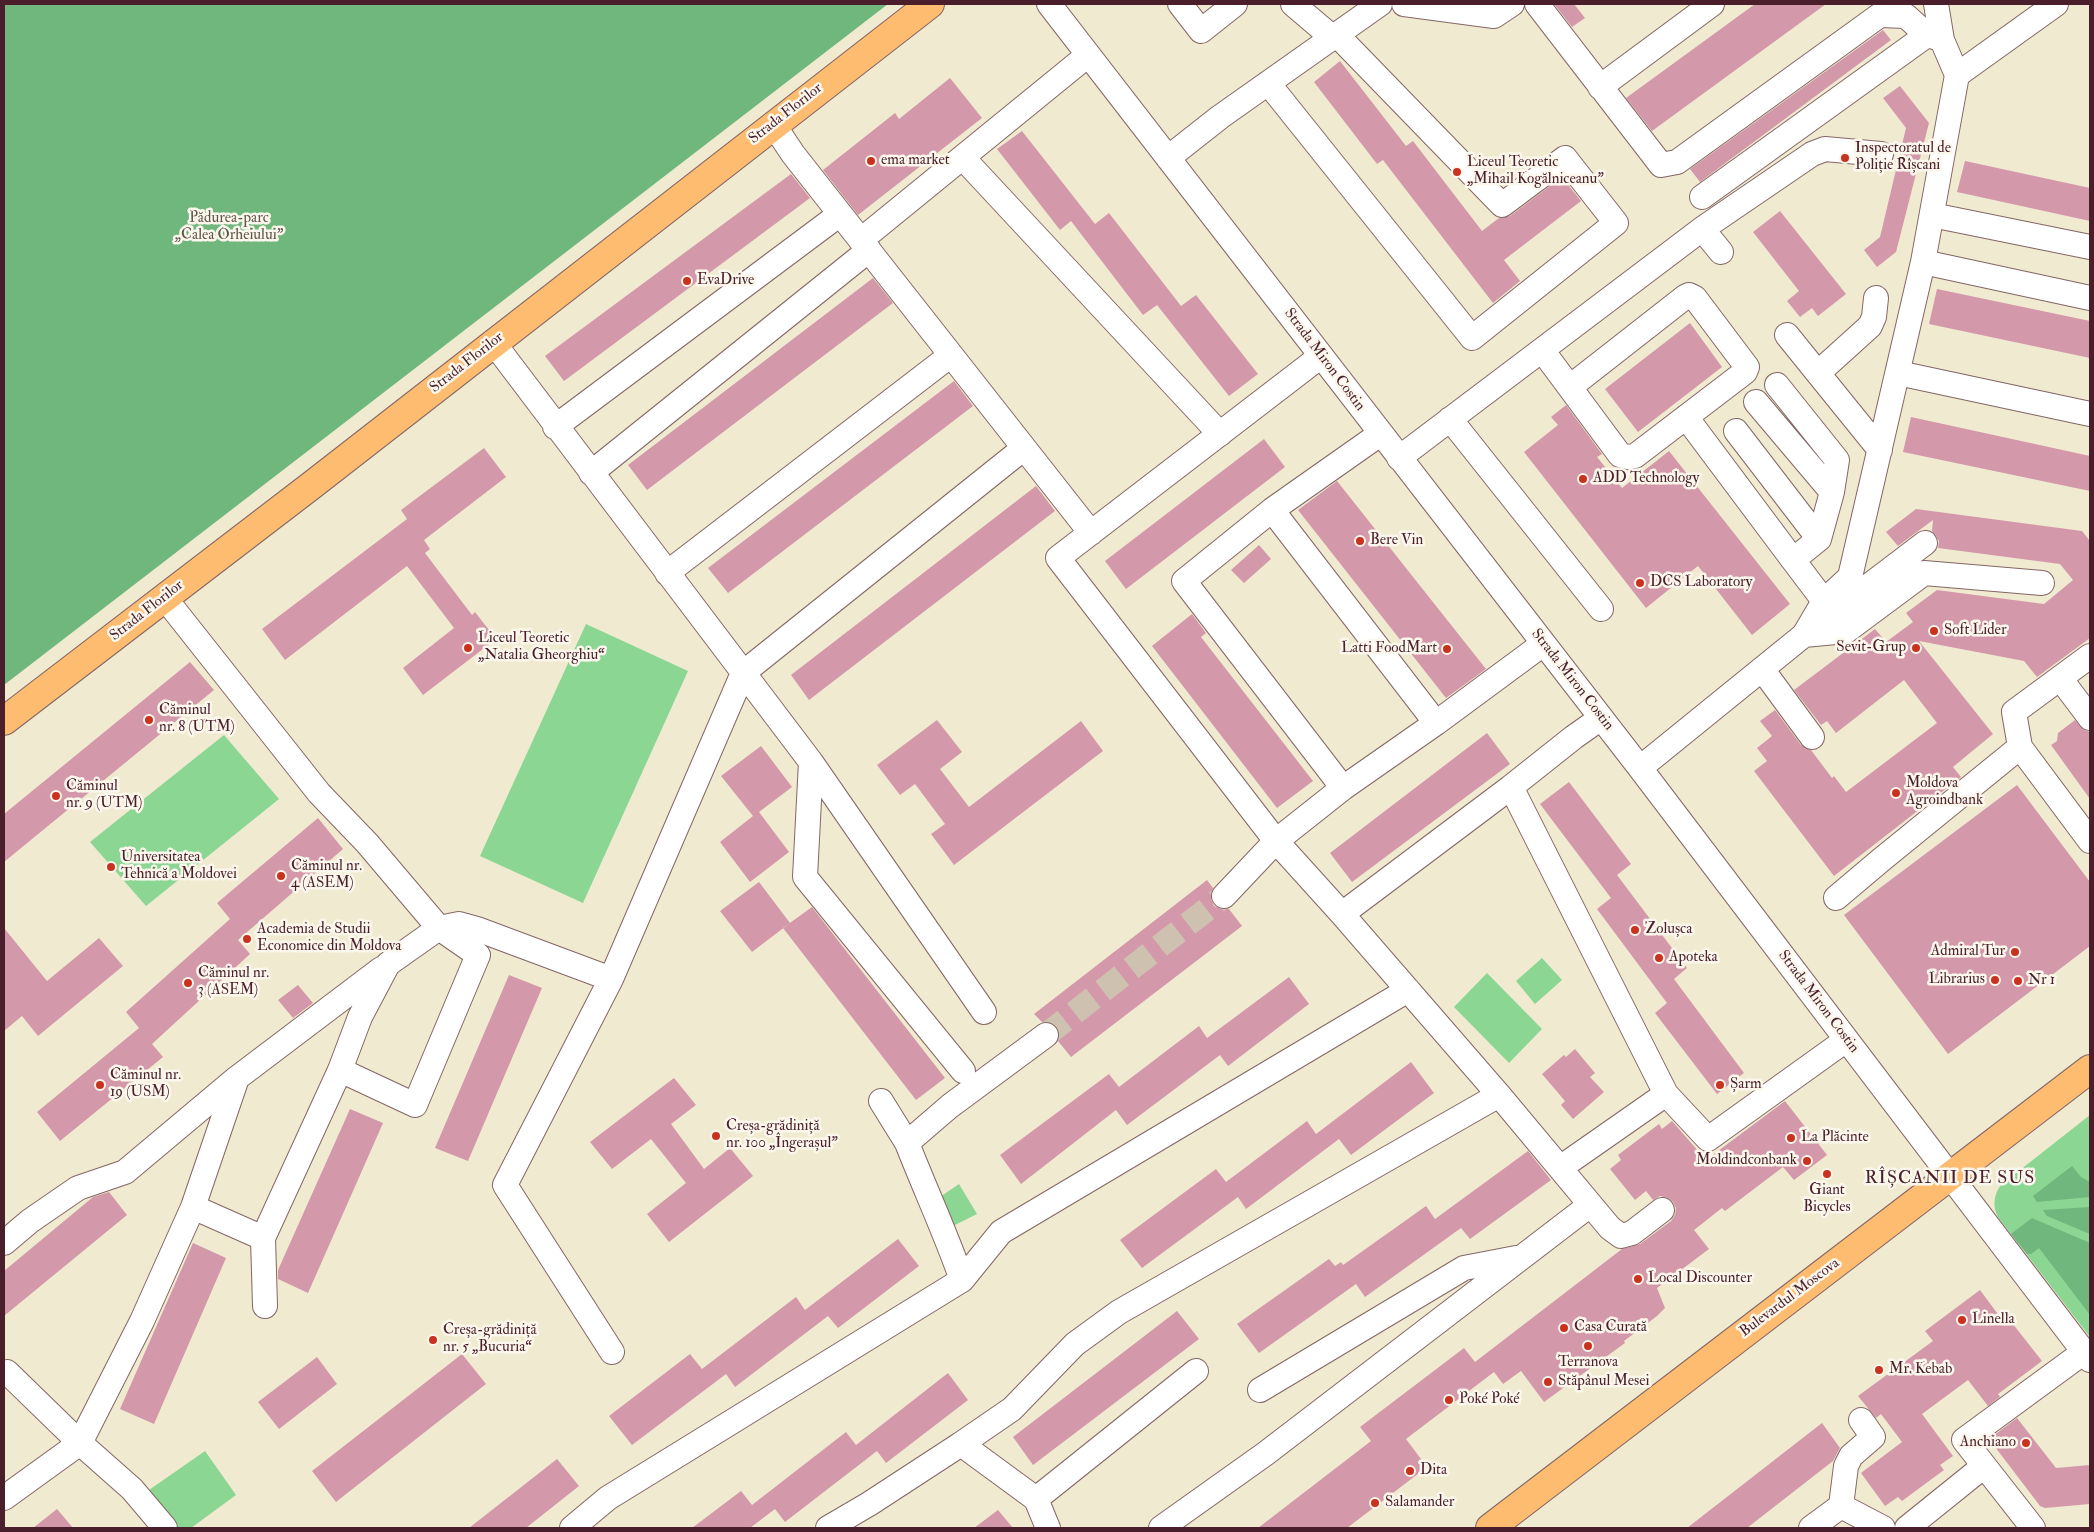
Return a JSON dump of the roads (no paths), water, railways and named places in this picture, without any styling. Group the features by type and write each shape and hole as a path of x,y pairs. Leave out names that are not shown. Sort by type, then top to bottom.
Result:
{"main road":[{"name":"Strada Florilor","path":"4,721 312,485 773,124 930,4"},
{"name":"Bulevardul Moscova","path":"1490,1528 2090,1068"}],"street":[{"name":"Strada Miron Costin","path":"1049,4 1640,768 2087,1356"},
{"path":"1180,4 1201,32 1235,4"},
{"path":"1268,83 1472,338 1616,223 1565,158 1502,205 1335,37 1293,4"},
{"path":"1168,158 1268,83 1380,4"},
{"path":"1404,4 1494,16 1512,4"},
{"path":"1537,4 1660,165 1677,162 1880,15 1906,16 1935,37 1957,75 1923,262 1850,577 1824,601 1804,635"},
{"path":"1600,86 1712,4"},
{"path":"1935,37 1936,4"},
{"path":"1957,75 2056,4"},
{"path":"1702,197 1935,37"},
{"path":"591,473 865,245 963,158 1088,55"},
{"path":"773,124 840,214 1091,533"},
{"path":"1399,458 1702,229 1812,154 1826,149 1881,154"},
{"path":"963,158 1220,434"},
{"path":"556,427 840,214"},
{"path":"1932,215 2090,248"},
{"path":"1702,229 1721,252"},
{"path":"1923,262 2090,298"},
{"path":"1542,350 1620,455 1628,457 1635,456 1745,372 1746,367 1695,298 1690,296 1685,297 1570,387"},
{"path":"1818,373 1870,326 1874,317 1876,298"},
{"path":"1787,335 1880,450"},
{"path":"493,342 811,762 984,1012"},
{"path":"667,573 952,356"},
{"path":"1321,356 1058,558 1276,840 1499,1095 1610,1228 1621,1236 1632,1232 1662,1210"},
{"path":"1898,373 2090,414"},
{"path":"1777,385 1837,460 1832,492 1819,539 1794,560"},
{"path":"1756,402 1832,492"},
{"path":"1686,417 1824,601"},
{"path":"1450,420 1601,609"},
{"path":"1736,431 1819,539"},
{"path":"1344,788 1184,581 1272,510 1380,434"},
{"path":"612,1352 505,1185 611,980 743,673 1024,448"},
{"path":"1272,510 1436,723"},
{"path":"1640,768 1804,635 1925,542"},
{"path":"1804,635 1846,631 1924,573 2042,583"},
{"path":"164,597 318,793 367,843 439,928 478,955 415,1105 340,1070"},
{"path":"1224,896 1276,840 1344,788 1544,644"},
{"path":"2090,656 2014,712 2020,747 2090,841"},
{"path":"1762,669 1812,737"},
{"path":"2060,678 2090,718"},
{"path":"1342,914 1601,718"},
{"path":"1836,898 2020,747"},
{"path":"811,762 805,877 964,1071"},
{"path":"1511,787 1666,1094 1708,1139 1846,1040"},
{"path":"4,1243 78,1188 126,1172 237,1078 388,964 439,928 459,924 477,929 611,980"},
{"path":"265,1306 263,1238 340,1070 360,1017 388,964"},
{"path":"572,1528 597,1520 616,1492 962,1280 1001,1232 1408,990"},
{"path":"907,1143 950,1106 1046,1035"},
{"path":"4,1498 80,1443 142,1321 194,1207 237,1078"},
{"path":"1560,1168 1666,1094"},
{"path":"828,1528 869,1504 1012,1409 1075,1344 1119,1312 1499,1095"},
{"path":"881,1101 907,1143 962,1280"},
{"path":"1160,1528 1265,1454 1590,1205"},
{"path":"194,1207 263,1238"},
{"path":"1260,1390 1464,1268 1522,1257"},
{"path":"2033,1528 1964,1440 2087,1356"},
{"path":"1036,1499 1196,1371"},
{"path":"4,1373 7,1372 80,1443 132,1489 165,1528"},
{"path":"1811,1528 1841,1506 1846,1466 1851,1456 1873,1437 1861,1420"},
{"path":"961,1444 1036,1499 1048,1528"},
{"path":"1907,1528 1984,1466"},
{"path":"1841,1506 1882,1528"}],"tunnel":[{"path":"1046,1035 1224,896"}],"place":[{"name":"Inspectoratul de Poliție Rîșcani","path":"1845,158"},
{"name":"ema market","path":"871,161"},
{"name":"Liceul Teoretic „Mihail Kogălniceanu”","path":"1457,172"},
{"name":"EvaDrive","path":"687,281"},
{"name":"ADD Technology","path":"1583,479"},
{"name":"Bere Vin","path":"1360,541"},
{"name":"DCS Laboratory","path":"1640,583"},
{"name":"Soft Lider","path":"1934,631"},
{"name":"Liceul Teoretic „Natalia Gheorghiu“","path":"468,648"},
{"name":"Sevit-Grup","path":"1916,648"},
{"name":"Latti FoodMart","path":"1447,649"},
{"name":"Căminul nr. 8 (UTM)","path":"149,720"},
{"name":"Moldova Agroindbank","path":"1896,793"},
{"name":"Căminul nr. 9 (UTM)","path":"56,796"},
{"name":"Universitatea Tehnică a Moldovei","path":"111,867"},
{"name":"Căminul nr. 4 (ASEM)","path":"281,876"},
{"name":"Zolușca","path":"1635,930"},
{"name":"Academia de Studii Economice din Moldova","path":"247,939"},
{"name":"Admiral Tur","path":"2015,952"},
{"name":"Apoteka","path":"1659,958"},
{"name":"Librarius","path":"1995,980"},
{"name":"Nr 1","path":"2018,981"},
{"name":"Căminul nr. 3 (ASEM)","path":"188,983"},
{"name":"Căminul nr. 19 (USM)","path":"100,1085"},
{"name":"Șarm","path":"1720,1085"},
{"name":"Creșa-grădiniță nr. 100 „Îngerașul”","path":"716,1136"},
{"name":"La Plăcinte","path":"1791,1138"},
{"name":"Moldindconbank","path":"1807,1161"},
{"name":"Giant Bicycles","path":"1827,1174"},
{"name":"Local Discounter","path":"1638,1279"},
{"name":"Linella","path":"1962,1320"},
{"name":"Casa Curată","path":"1564,1328"},
{"name":"Creșa-grădiniță nr. 5 „Bucuria“","path":"433,1340"},
{"name":"Terranova","path":"1588,1346"},
{"name":"Mr. Kebab","path":"1879,1370"},
{"name":"Stăpânul Mesei","path":"1548,1382"},
{"name":"Poké Poké","path":"1449,1400"},
{"name":"Anchiano","path":"2026,1443"},
{"name":"Dita","path":"1410,1471"},
{"name":"Salamander","path":"1375,1503"}],"district":[{"name":"RÎȘCANII DE SUS","path":"1950,1179"}],"park label":[{"name":"Pădurea-parc „Calea Orheiului”","path":"229,228"}]}
